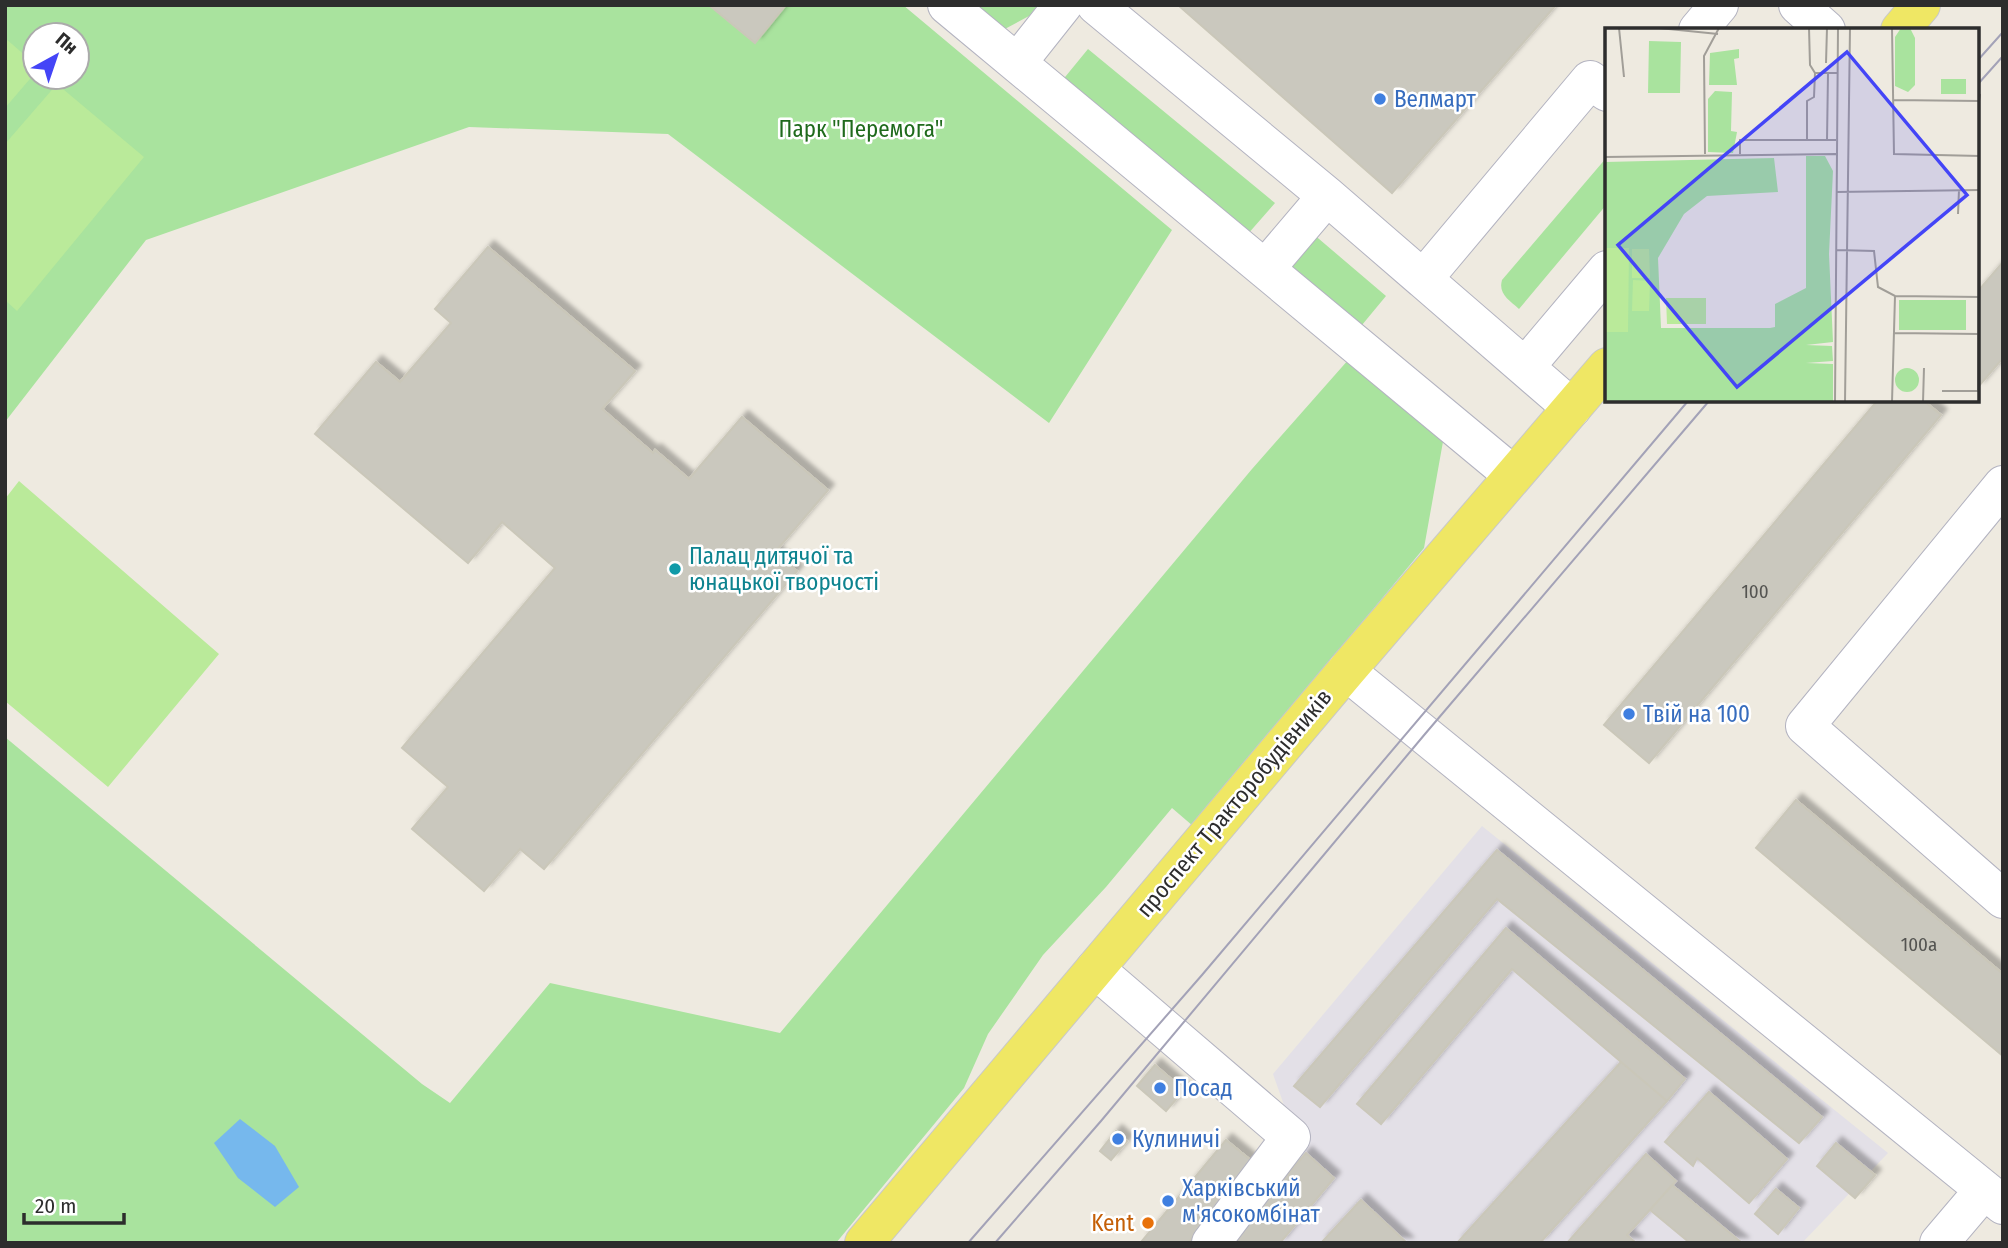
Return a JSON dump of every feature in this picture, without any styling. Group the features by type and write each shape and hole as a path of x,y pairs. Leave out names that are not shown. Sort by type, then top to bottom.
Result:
{"main road":[{"path":"1902,28 1921,5"},
{"name":"проспект Тракторобудівників","path":"864,1243 1346,671 1605,369"}],"street":[{"path":"947,5 1513,475"},
{"path":"1017,63 1063,5"},
{"path":"1096,5 1327,196 1572,408"},
{"path":"1700,28 1719,5"},
{"path":"1423,279 1590,80 1605,91"},
{"path":"1265,269 1327,196"},
{"path":"1525,367 1605,272"},
{"path":"2003,485 1805,726 2003,899"},
{"path":"1346,671 1993,1197 1938,1243"},
{"path":"1095,969 1291,1137 1211,1243"}],"shaded area":[{"path":"1482,826 1888,1153 1802,1243 1205,1243 1290,1122 1273,1074"}],"green space":[{"name":"Парк \"Перемога\"","path":"5,5 903,5 1172,230 1049,423 668,134 469,127 146,240 5,422"},
{"path":"957,5 1038,5 1029,16 1003,30"},
{"path":"5,38 21,52 21,89 5,108"},
{"path":"1088,49 1275,203 1247,235 1061,82"},
{"path":"51,91 65,91 144,157 17,311 5,300 5,144"},
{"path":"1605,159 1605,206 1519,309 1503,293 1502,280"},
{"path":"1312,233 1386,296 1357,331 1283,268"},
{"path":"1349,359 1444,436 1424,548 1193,826 1172,808 1106,887 1043,955 988,1034 964,1088 836,1243 5,1243 5,737 422,1084 450,1103 550,983 780,1033 1252,469"},
{"path":"19,481 219,654 108,787 5,701 5,499"}],"water":[{"path":"240,1119 275,1146 299,1187 275,1207 238,1178 214,1143"}],"building":[{"path":"709,5 786,5 755,43"},
{"name":"Велмарт","path":"1178,5 1556,5 1392,193"},
{"name":"Палац дитячої та юнацької творчості","path":"488,247 635,371 602,409 653,453 655,450 689,479 742,417 828,490 775,552 797,571 544,869 520,849 484,891 412,829 448,787 402,748 555,568 502,522 468,563 315,434 376,362 400,382 451,323 435,309"},
{"path":"2003,262 2003,358 1980,385 1980,289"},
{"path":"1876,402 1925,402 1941,415 1649,763 1604,725"},
{"path":"1796,800 2003,974 2003,1056 1756,848"},
{"path":"1497,850 1822,1117 1799,1143 1497,899 1320,1107 1294,1086"},
{"path":"1506,928 1685,1079 1667,1101 1512,969 1381,1124 1357,1104"},
{"path":"1621,1062 1667,1101 1540,1243 1457,1243"},
{"name":"Посад","path":"1155,1065 1184,1090 1166,1111 1137,1086"},
{"path":"1709,1092 1787,1159 1749,1203 1697,1158 1693,1166 1665,1142"},
{"path":"1116,1131 1127,1141 1111,1160 1100,1151"},
{"path":"1226,1140 1254,1163 1188,1243 1144,1243 1142,1241"},
{"path":"1836,1143 1875,1175 1855,1198 1817,1166"},
{"path":"1306,1153 1334,1178 1280,1243 1228,1243"},
{"path":"1646,1154 1676,1181 1627,1235 1636,1243 1567,1243"},
{"path":"1672,1185 1742,1243 1690,1243 1650,1210"},
{"path":"1776,1189 1799,1208 1778,1234 1755,1214"},
{"path":"1361,1200 1407,1243 1321,1243"}],"tram line":[{"path":"1980,58 2003,32"},
{"path":"1980,82 2003,56"},
{"path":"968,1243 1202,975 1687,402"},
{"path":"995,1243 1708,402"}],"place":[{"name":"Велмарт","path":"1380,99"},
{"name":"Палац дитячої та юнацької творчості","path":"675,569"},
{"name":"Твій на 100","path":"1629,714"},
{"name":"Посад","path":"1160,1088"},
{"name":"Кулиничі","path":"1118,1139"},
{"name":"Харківський м'ясокомбінат","path":"1168,1201"},
{"name":"Kent","path":"1148,1223"}]}
